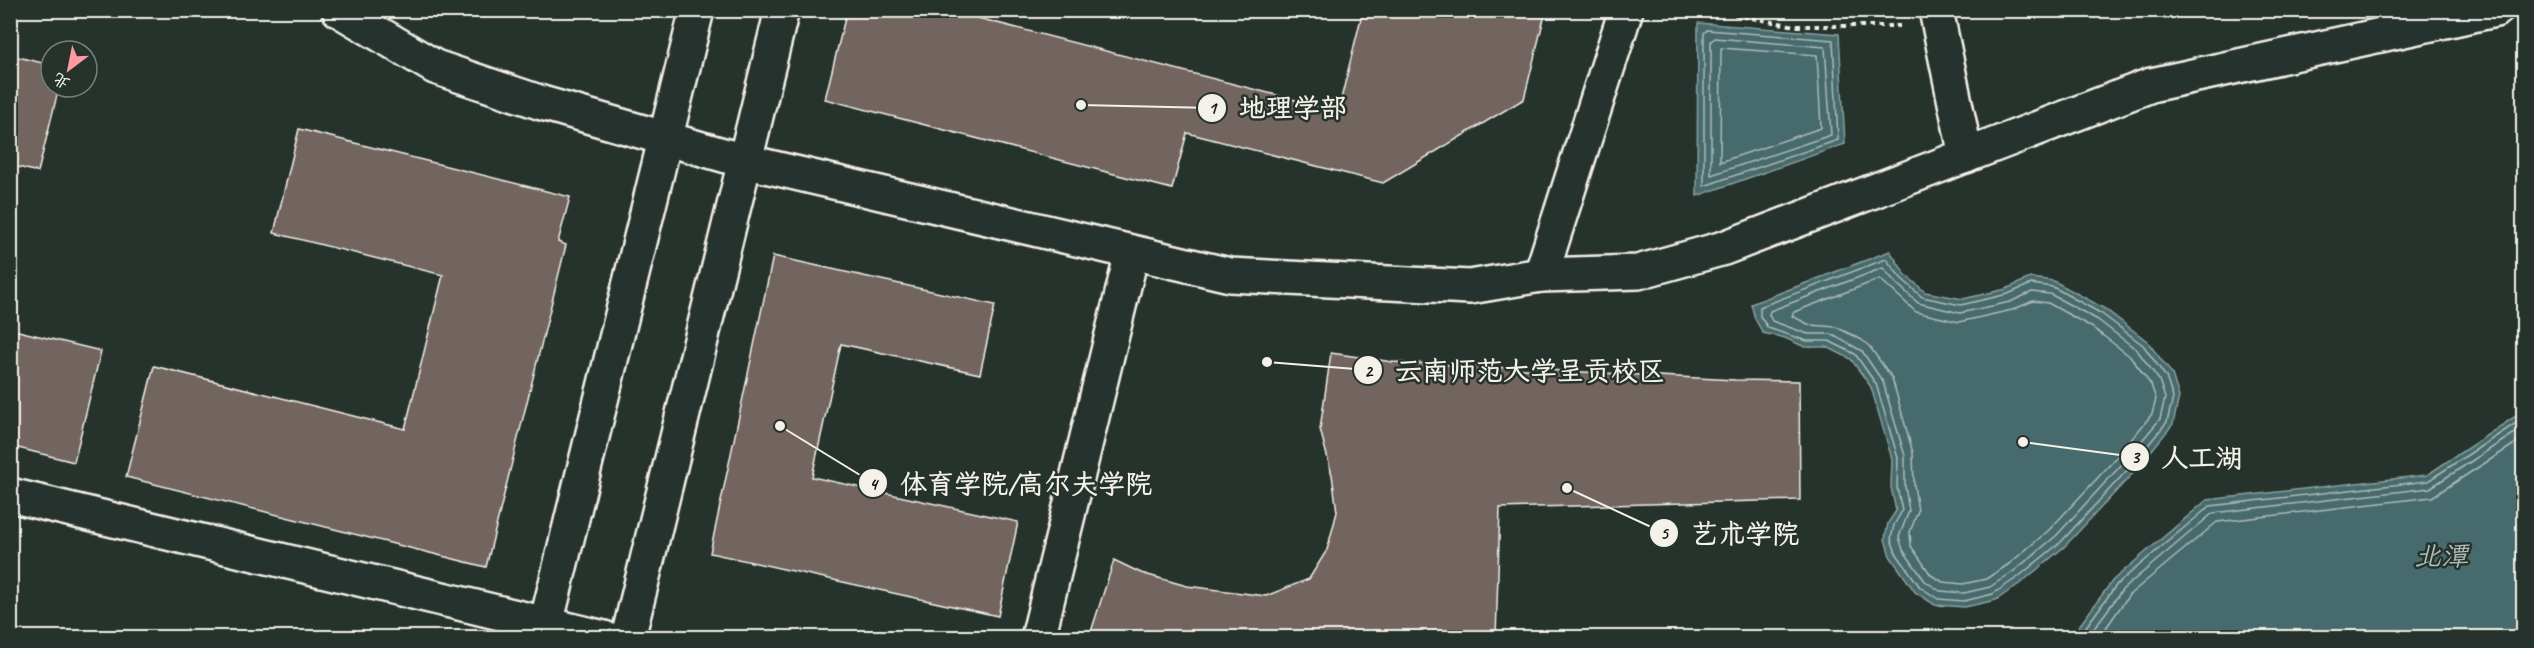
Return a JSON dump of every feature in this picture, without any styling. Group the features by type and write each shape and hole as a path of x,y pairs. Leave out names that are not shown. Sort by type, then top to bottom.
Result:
{"street":[{"path":"339,10 435,67 542,103 744,161 1230,275 1470,287 1541,275 1638,272 1724,248 2151,85 2496,10"},
{"path":"546,624 697,10"},
{"path":"628,638 782,10"},
{"path":"1541,275 1626,10"},
{"path":"1938,18 1966,156"},
{"path":"1038,638 1132,253"},
{"path":"10,495 589,636"}],"path":[{"path":"1708,10 1795,26 1938,18"}],"water":[{"path":"1698,23 1839,34 1845,144 1697,196"},
{"path":"1890,251 1905,274 1925,292 1963,299 2006,289 2030,278 2054,281 2105,309 2147,341 2172,374 2179,397 2173,424 2135,471 2065,546 2022,582 1996,600 1965,607 1935,605 1915,592 1890,556 1885,539 1888,523 1896,511 1891,487 1892,459 1871,387 1851,359 1827,347 1805,347 1785,338 1763,333 1755,319 1751,304"},
{"name":"北潭","path":"2523,409 2523,637 2071,637 2113,580 2207,500 2427,475 2519,414"}],"building":[{"path":"847,10 947,10 1338,111 1363,10 1546,10 1524,99 1383,183 1187,133 1172,189 825,99"},
{"path":"10,55 39,62 39,99 56,99 38,172 10,165"},
{"path":"299,129 570,197 558,242 566,245 486,567 126,477 154,366 405,429 443,275 274,233"},
{"path":"773,256 995,305 980,374 841,344 812,477 1018,522 998,616 710,553"},
{"path":"10,329 101,351 74,462 10,446"},
{"path":"1331,353 1393,362 1735,380 1799,381 1800,500 1500,508 1496,638 1089,638 1114,560 1141,573 1187,586 1266,596 1309,579 1327,550 1337,512 1332,475 1320,429"}],"place":[{"name":"地理学部","path":"1081,105"},
{"name":"云南师范大学呈贡校区","path":"1267,362"},
{"name":"体育学院/高尔夫学院","path":"780,426"},
{"name":"人工湖","path":"2023,442"},
{"name":"艺术学院","path":"1567,488"}]}
